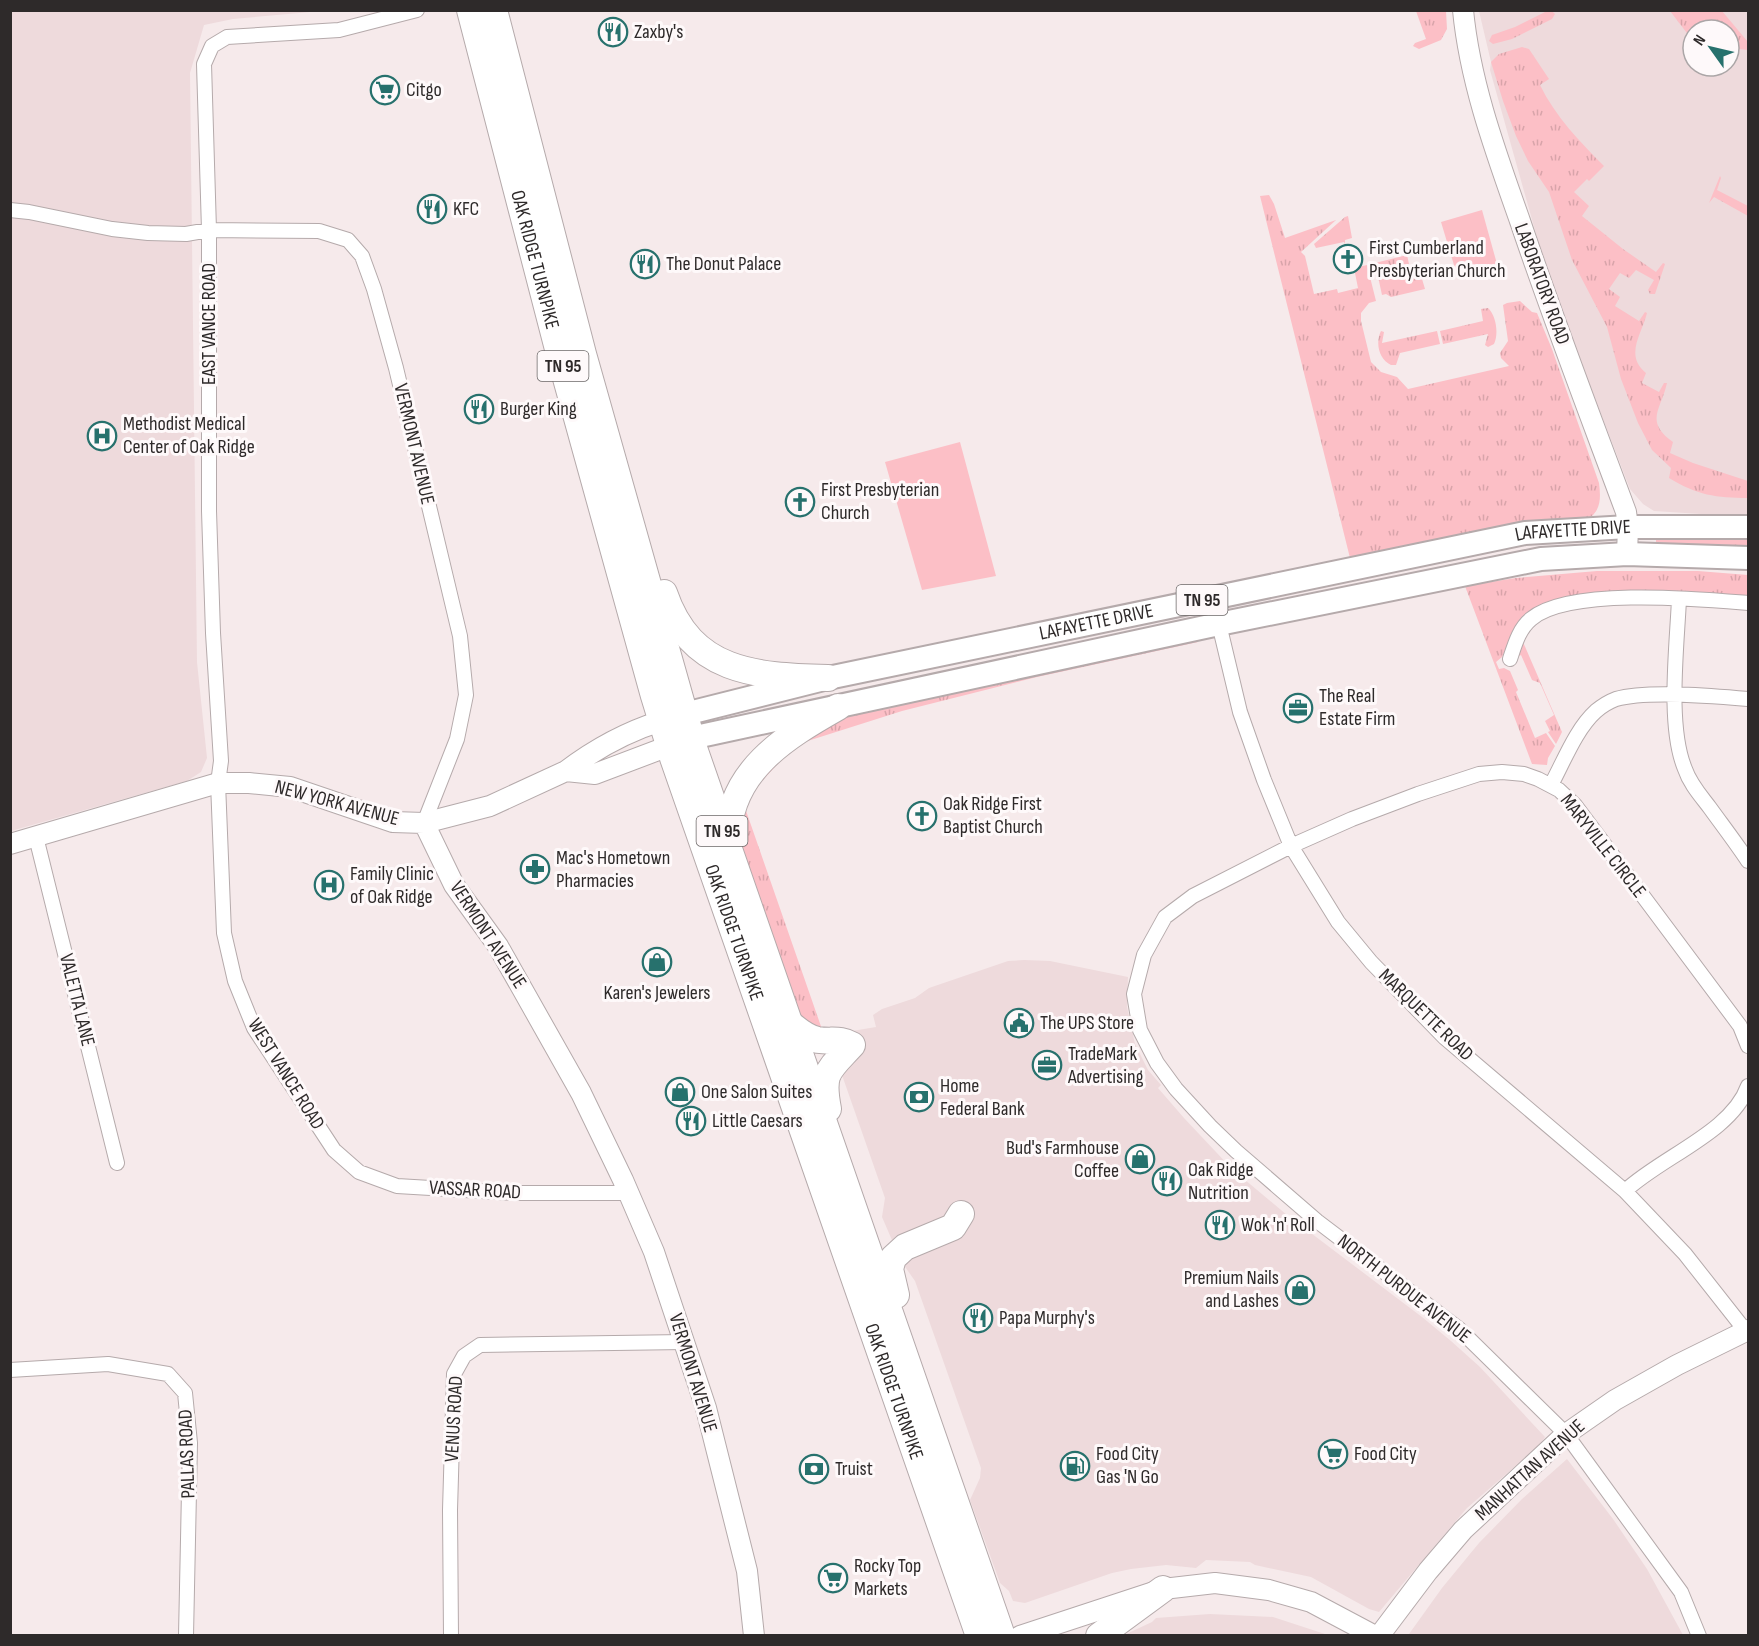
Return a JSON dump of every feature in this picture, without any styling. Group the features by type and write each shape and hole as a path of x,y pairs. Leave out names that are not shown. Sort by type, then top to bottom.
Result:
{"highway":[{"name":"OAK RIDGE TURNPIKE","path":"470,10 559,352 680,742 979,1635"},
{"name":"OAK RIDGE TURNPIKE","path":"494,10 580,344 633,529 673,717"},
{"path":"633,529 657,570 671,615 685,634 701,648 720,661 741,670 778,677 828,678"},
{"path":"728,848 732,810 744,782 751,773 762,760 793,733 838,707"},
{"name":"OAK RIDGE TURNPIKE","path":"680,742 728,848 1002,1635"},
{"path":"789,1023 801,1033 817,1040 843,1040 852,1045 829,1070 825,1078 824,1087 830,1116 831,1142"},
{"path":"929,1423 921,1368 892,1283 890,1269 893,1258 905,1247 954,1227 961,1214"},
{"path":"1099,1635 1162,1589"}],"main road":[{"name":"LAFAYETTE DRIVE","path":"673,717 828,678 1525,533 1628,527 1749,527"},
{"name":"LAFAYETTE DRIVE","path":"680,742 1219,624 1541,560 1627,554 1749,558"},
{"path":"1211,599 1219,624"}],"street":[{"name":"EAST VANCE ROAD","path":"218,783 221,761 213,633 209,511 209,230 204,64 212,46 227,37 339,30 417,10"},
{"name":"LABORATORY ROAD","path":"1462,10 1466,43 1491,139 1626,512 1627,554"},
{"name":"VERMONT AVENUE","path":"10,210 112,229 148,233 186,234 209,230 319,231 348,240 362,256 374,289 398,378 460,636 466,687 457,739 424,823 454,885 498,946 581,1093 654,1252 706,1408 747,1571 754,1635"},
{"path":"1510,658 1517,637 1531,619 1558,606 1593,600 1634,597 1749,603"},
{"path":"1679,599 1677,742 1685,771 1694,787 1749,861"},
{"name":"MARQUETTE ROAD","path":"1219,624 1240,712 1261,771 1291,846 1338,922 1371,962 1445,1038 1625,1191 1685,1254 1748,1332"},
{"path":"1551,785 1585,725 1605,704 1617,699 1641,695 1749,699"},
{"path":"566,771 591,753 633,730 673,717"},
{"name":"NEW YORK AVENUE","path":"10,844 218,783 290,787 393,822 424,823 489,806 566,771 595,774 680,742"},
{"name":"MARYVILLE CIRCLE","path":"1291,846 1352,819 1479,774 1502,772 1524,774 1551,785 1568,796 1575,805 1740,1026 1749,1046"},
{"name":"WEST VANCE ROAD","path":"218,783 224,933 235,981 254,1028 334,1150"},
{"name":"VALETTA LANE","path":"36,837 117,1163"},
{"name":"NORTH PURDUE AVENUE","path":"1291,846 1193,896 1165,917 1144,955 1134,994 1140,1030 1156,1063 1176,1089 1236,1151 1317,1221 1458,1328 1566,1434 1681,1592 1699,1635"},
{"path":"1625,1191 1666,1160 1722,1123 1741,1103 1749,1086"},
{"name":"VASSAR ROAD","path":"334,1150 359,1172 397,1186 515,1193 628,1193"},
{"name":"MANHATTAN AVENUE","path":"1377,1635 1463,1530 1566,1434 1615,1400 1677,1365 1748,1332"},
{"name":"VENUS ROAD","path":"451,1635 450,1510 454,1374 464,1356 480,1345 685,1342"},
{"name":"PALLAS ROAD","path":"10,1370 108,1364 168,1374 185,1393 190,1443 186,1631"},
{"path":"1020,1635 1162,1589 1215,1582 1269,1590 1311,1602 1377,1635"}],"shaded area":[{"name":"Methodist Medical Center of Oak Ridge","path":"11,11 322,11 233,19 204,25 190,73 197,662 207,758 201,772 187,781 11,831"},
{"path":"1479,11 1748,11 1748,517 1654,511 1643,504 1630,489 1540,248 1490,70 1491,62"},
{"path":"1008,961 1050,961 1128,977 1127,1007 1135,1044 1148,1070 1161,1085 1158,1088 1184,1118 1232,1169 1287,1215 1451,1341 1480,1367 1545,1437 1540,1445 1467,1508 1379,1612 1369,1609 1311,1577 1250,1562 1206,1560 1196,1568 1166,1565 1131,1569 1112,1573 1025,1603 1013,1601 1009,1591 1000,1583 970,1500 980,1478 981,1468 915,1281 901,1261 882,1217 885,1198 828,1035 876,1027 873,1015 882,1009 915,998 929,988"},
{"path":"1567,1459 1613,1519 1647,1569 1683,1635 1411,1636 1409,1634 1442,1588 1479,1543 1522,1499"},
{"path":"1210,1614 1273,1617 1328,1635 1124,1635 1156,1618"}],"green space":[{"path":"1549,10 1555,14 1552,19 1512,39 1493,44 1489,41 1492,35 1515,27"},
{"path":"1416,11 1446,11 1447,29 1441,40 1419,49 1413,46 1426,39"},
{"path":"1670,11 1722,11 1728,18 1681,18 1681,25"},
{"path":"1741,34 1748,42 1748,50 1741,49"},
{"path":"1522,47 1529,49 1549,79 1540,85 1553,107 1577,138 1604,166 1574,192 1589,206 1582,216 1656,272 1663,263 1665,264 1655,294 1650,294 1648,290 1654,280 1636,270 1629,278 1620,273 1609,289 1620,297 1615,306 1639,321 1645,312 1647,313 1636,344 1636,359 1646,373 1642,383 1659,392 1664,383 1667,383 1657,421 1664,435 1673,442 1670,453 1748,481 1748,498 1707,494 1669,478 1671,468 1652,450 1638,423 1621,379 1607,327 1572,260 1549,192 1528,161 1503,101 1491,62 1499,54"},
{"path":"1720,176 1717,190 1748,206 1748,216 1714,197 1709,203"},
{"path":"1269,195 1285,238 1336,220 1301,252 1305,256 1314,294 1337,289 1338,293 1358,288 1354,268 1367,265 1376,301 1369,303 1361,313 1361,321 1371,362 1381,372 1397,377 1408,389 1509,366 1501,358 1500,353 1508,341 1503,305 1520,301 1532,312 1537,313 1599,483 1599,504 1595,513 1587,520 1350,558 1260,196"},
{"path":"1482,210 1497,264 1457,275 1441,222"},
{"path":"1348,216 1352,238 1345,240 1345,244 1344,242 1316,248 1314,244"},
{"path":"1407,255 1411,273 1420,272 1425,289 1391,297 1386,294 1382,295 1375,263"},
{"path":"1488,308 1496,325 1494,344 1488,347 1485,345 1488,334 1443,344 1440,331 1483,321 1481,309"},
{"path":"1381,331 1384,332 1382,343 1437,331 1440,344 1400,353 1396,365 1391,365 1379,350 1378,341"},
{"path":"960,442 996,576 922,590 885,462"},
{"path":"1656,536 1748,540 1748,546 1656,548"},
{"path":"1597,571 1698,571 1748,575 1748,597 1617,592 1575,596 1516,628 1502,657 1496,662 1499,669 1504,668 1510,671 1535,738 1546,733 1555,746 1547,765 1532,764 1465,586 1516,578"},
{"path":"1190,640 1198,642 1037,677 902,711 795,745 762,781 756,776 794,741 840,718"},
{"path":"1523,642 1562,732 1556,744 1548,732 1550,731 1545,721 1554,715 1540,683 1532,680 1521,655 1517,657"},
{"path":"743,802 824,1035 804,1026 741,859 737,820"}],"place":[{"name":"Zaxby's","path":"613,32"},
{"name":"Citgo","path":"385,90"},
{"name":"KFC","path":"432,209"},
{"name":"First Cumberland Presbyterian Church","path":"1348,259"},
{"name":"The Donut Palace","path":"645,264"},
{"name":"Burger King","path":"479,409"},
{"name":"Methodist Medical Center of Oak Ridge","path":"102,436"},
{"name":"First Presbyterian Church","path":"800,502"},
{"name":"The Real Estate Firm","path":"1298,708"},
{"name":"Oak Ridge First Baptist Church","path":"922,816"},
{"name":"Mac's Hometown Pharmacies","path":"535,869"},
{"name":"Family Clinic of Oak Ridge","path":"329,885"},
{"name":"Karen's Jewelers","path":"657,962"},
{"name":"The UPS Store","path":"1019,1023"},
{"name":"TradeMark Advertising","path":"1047,1065"},
{"name":"One Salon Suites","path":"680,1092"},
{"name":"Home Federal Bank","path":"919,1097"},
{"name":"Little Caesars","path":"691,1121"},
{"name":"Bud's Farmhouse Coffee","path":"1140,1159"},
{"name":"Oak Ridge Nutrition","path":"1167,1181"},
{"name":"Wok 'n' Roll","path":"1220,1225"},
{"name":"Premium Nails and Lashes","path":"1300,1290"},
{"name":"Papa Murphy's","path":"978,1318"},
{"name":"Food City","path":"1333,1454"},
{"name":"Food City Gas 'N Go","path":"1075,1466"},
{"name":"Truist","path":"814,1469"},
{"name":"Rocky Top Markets","path":"833,1578"}]}
